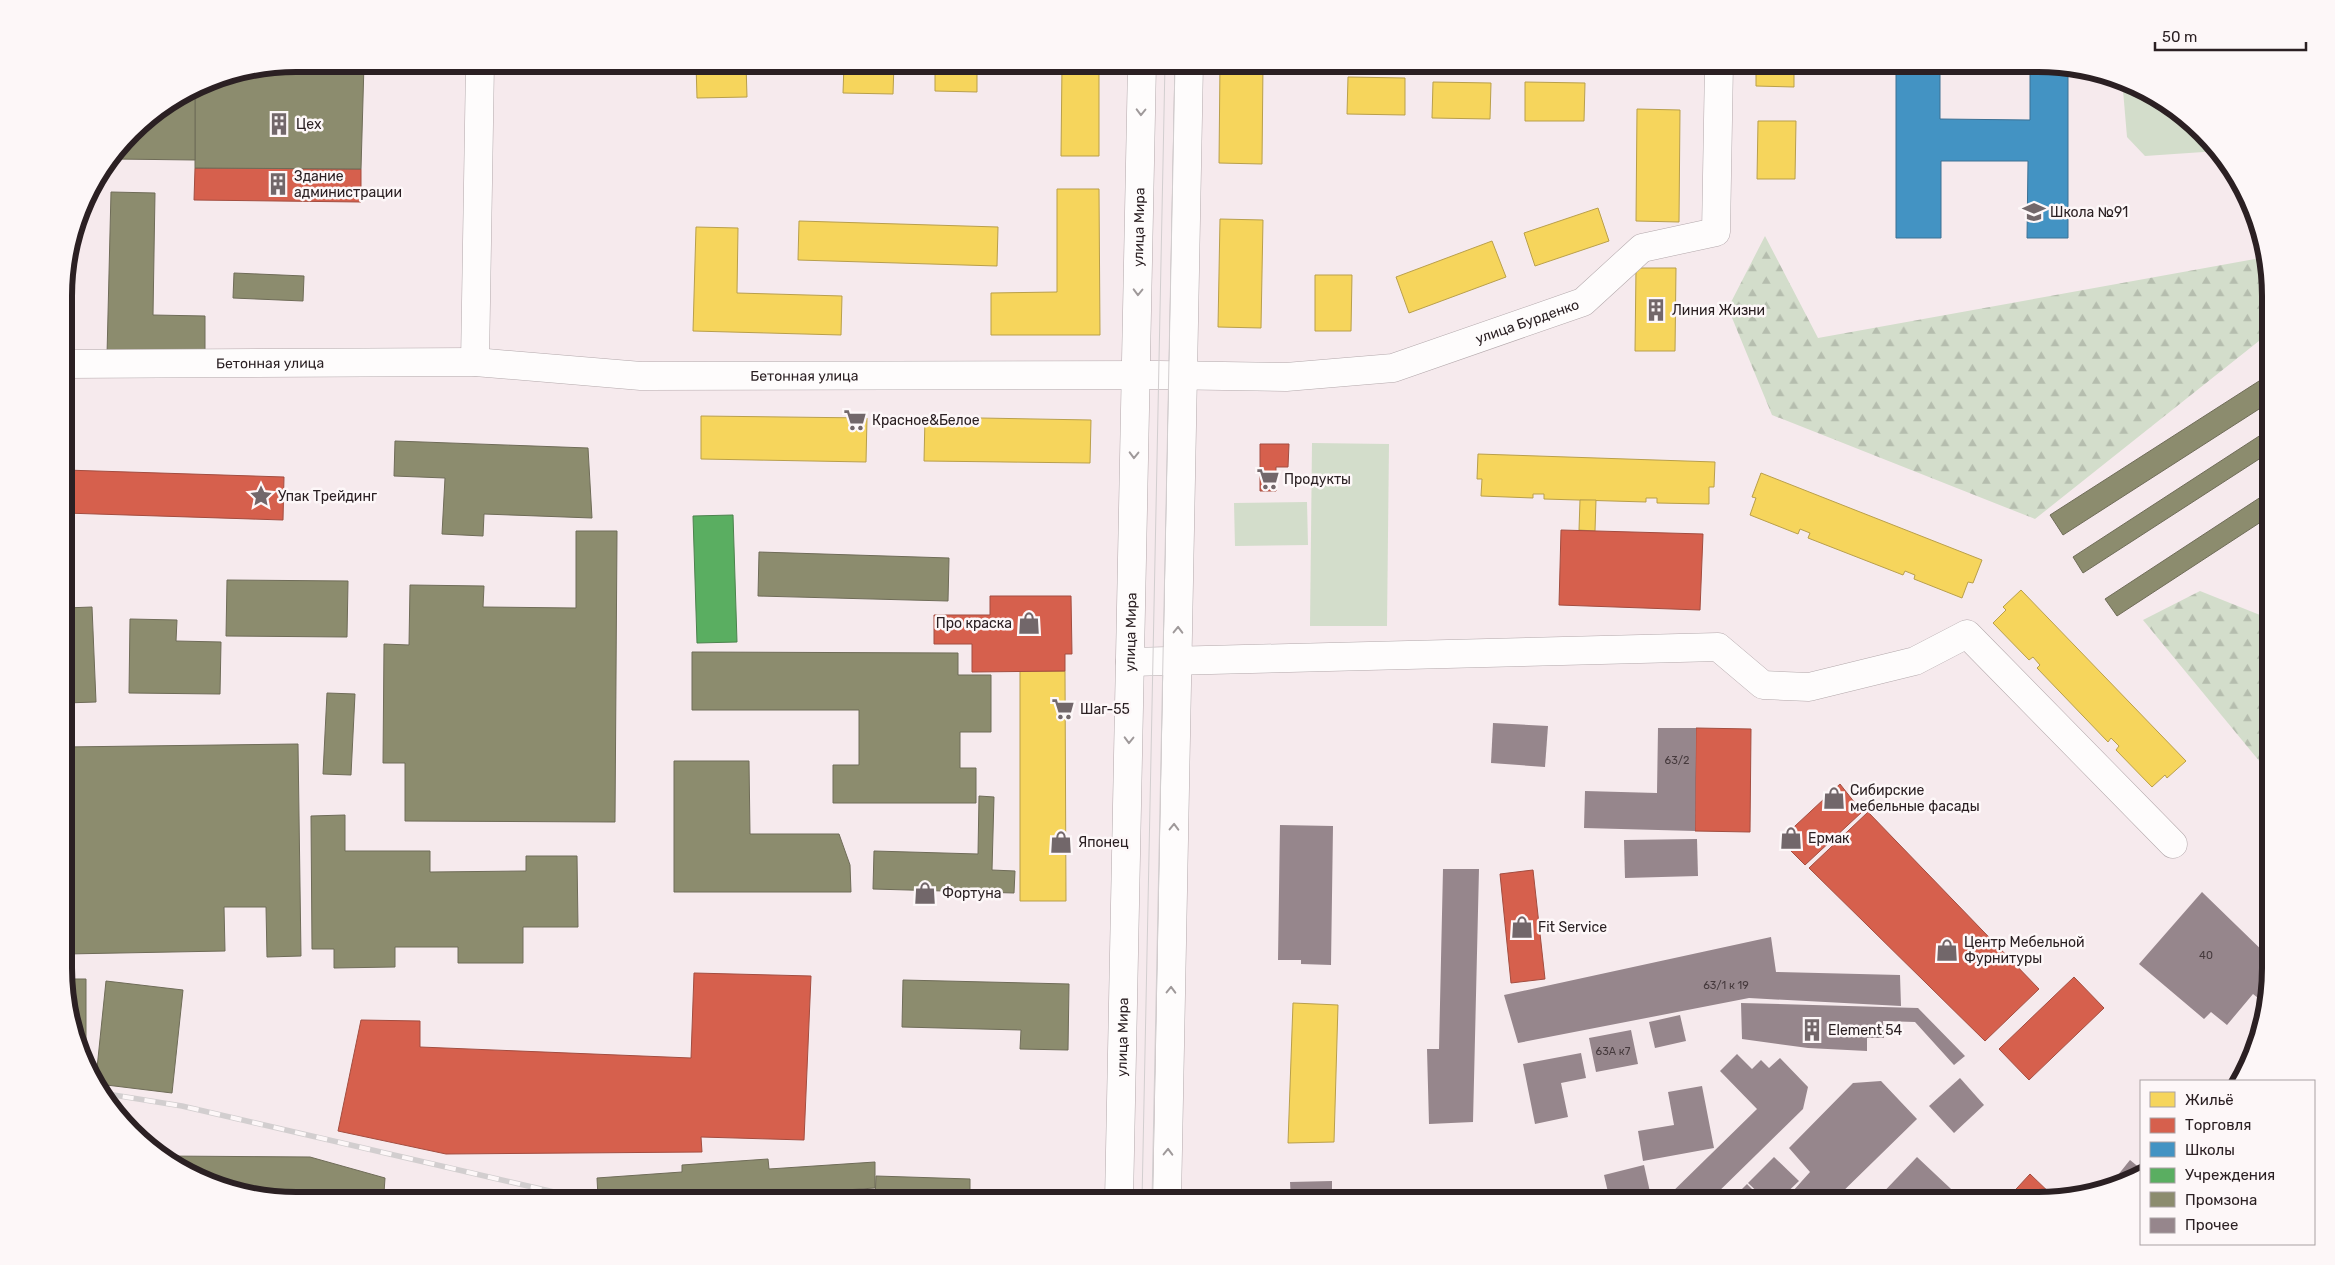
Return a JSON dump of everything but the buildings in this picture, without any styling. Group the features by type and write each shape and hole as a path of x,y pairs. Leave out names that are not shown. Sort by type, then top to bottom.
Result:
{"street":[{"path":"475,362 480,72"},
{"name":"улица Мира","path":"1119,1192 1142,72"},
{"path":"1167,1192 1189,72"},
{"name":"улица Бурденко","path":"1183,376 1286,377 1393,368 1583,302 1642,248 1716,232 1719,72"},
{"name":"Бетонная улица","path":"72,364 475,362 641,376 1183,376"},
{"path":"1130,662 1718,647 1763,685 1809,687 1915,661 1967,634 2173,844"}],"green space":[{"path":"2123,90 2163,110 2186,128 2209,152 2145,156 2127,137"},
{"path":"1765,236 1818,338 2259,258 2262,282 2262,339 2035,519 1772,415 1728,308"},
{"path":"1312,443 1389,444 1387,626 1310,626"},
{"path":"1307,502 1308,545 1235,546 1234,503"},
{"path":"2200,591 2262,616 2262,764 2143,620"}],"tram line":[{"path":"1142,1192 1165,72"},
{"path":"1152,1192 1175,72"}],"railway":[{"path":"111,1095 182,1106 554,1192"}],"place":[{"name":"Цех","path":"279,124"},
{"name":"Здание администрации","path":"278,184"},
{"name":"Школа №91","path":"2034,212"},
{"name":"Линия Жизни","path":"1656,310"},
{"name":"Красное&Белое","path":"855,420"},
{"name":"Продукты","path":"1268,479"},
{"name":"Упак Трейдинг","path":"261,496"},
{"name":"Про краска","path":"1029,623"},
{"name":"Шаг-55","path":"1063,709"},
{"name":"Сибирские мебельные фасады","path":"1834,798"},
{"name":"Ермак","path":"1791,838"},
{"name":"Японец","path":"1061,842"},
{"name":"Фортуна","path":"925,893"},
{"name":"Fit Service","path":"1522,927"},
{"name":"Центр Мебельной Фурнитуры","path":"1947,950"},
{"name":"Element 54","path":"1812,1030"}]}
